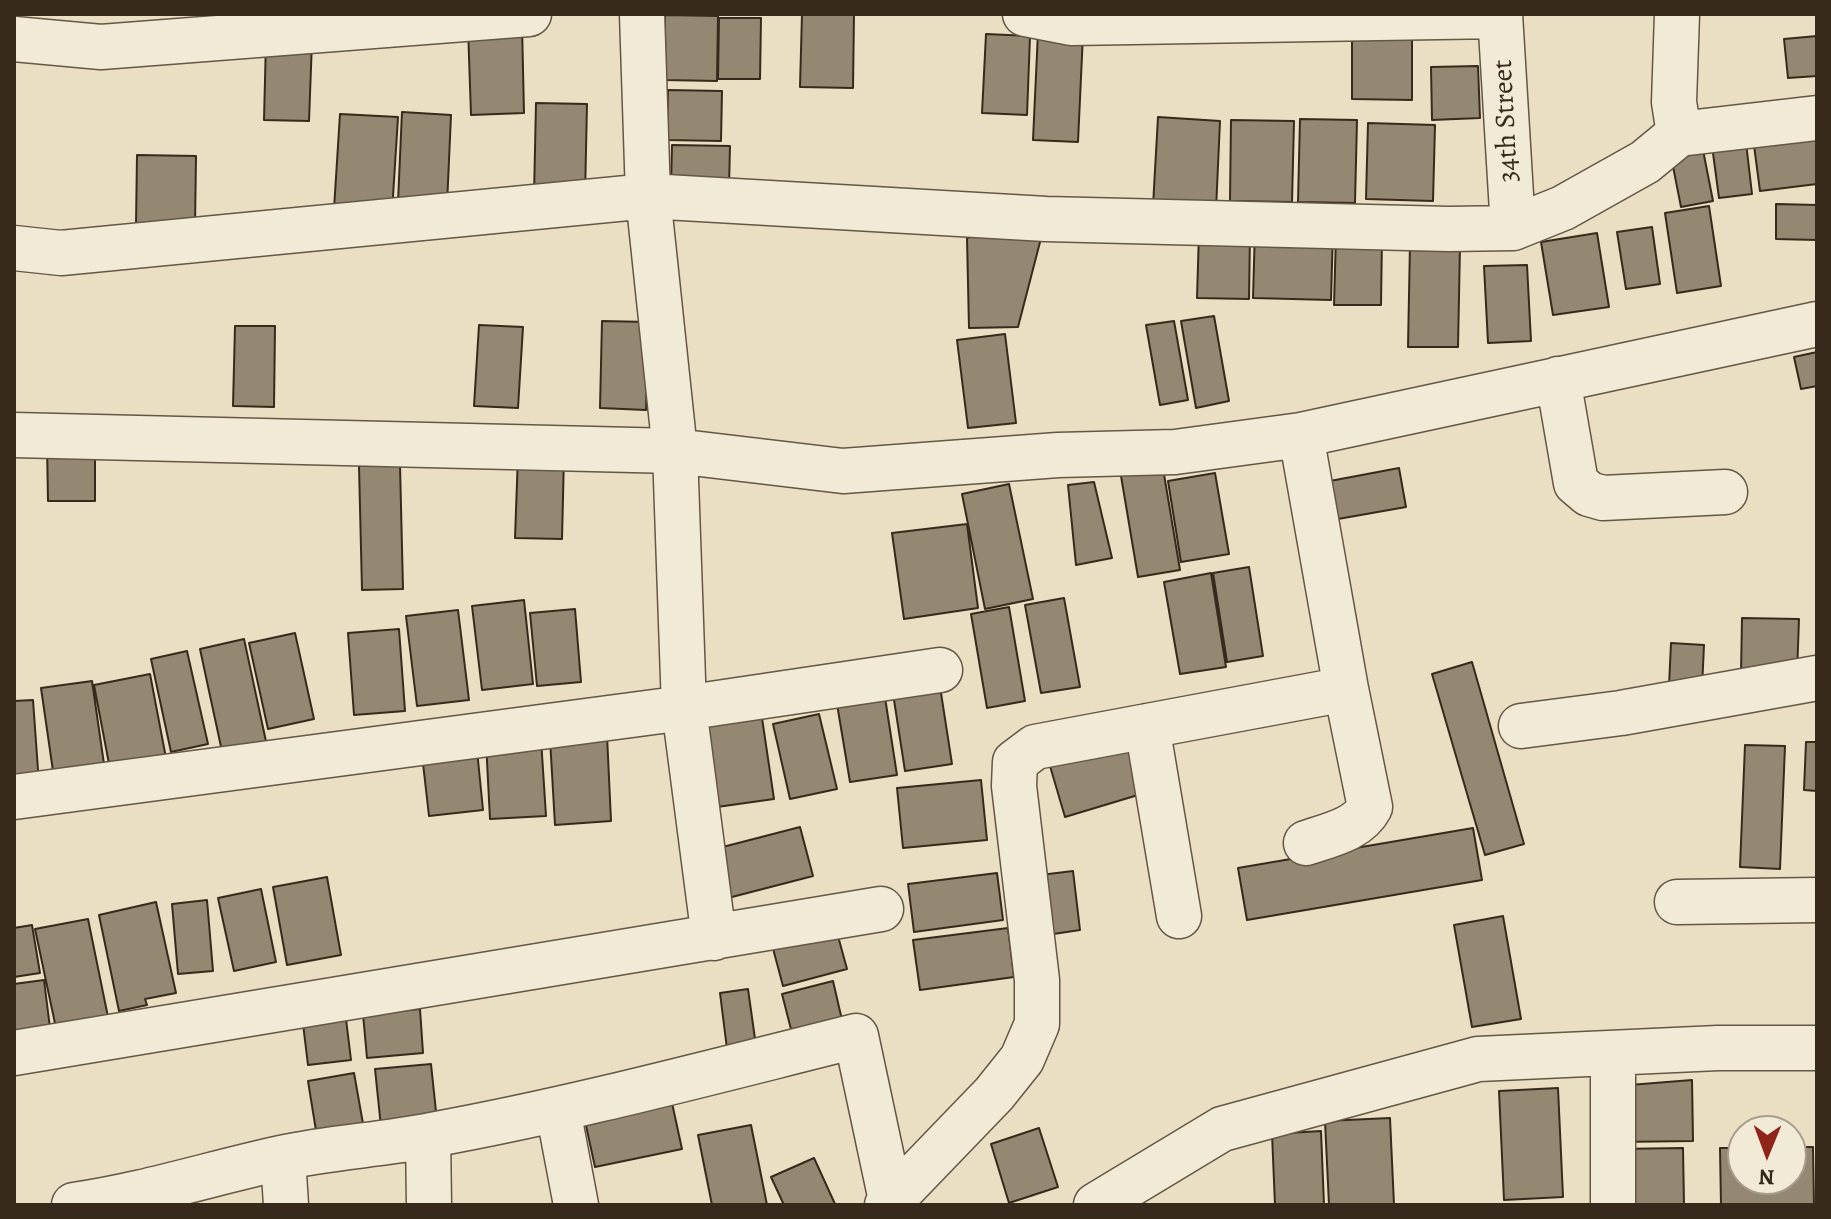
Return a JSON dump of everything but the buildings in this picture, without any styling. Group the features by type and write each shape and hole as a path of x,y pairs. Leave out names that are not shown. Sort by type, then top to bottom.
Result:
{"street":[{"path":"14,39 101,47 529,14"},
{"path":"642,14 648,196 675,451 684,708 714,938"},
{"path":"1025,14 1071,23 1500,15"},
{"path":"14,248 61,253 648,196 1046,219 1513,228 1563,208 1645,162 1676,118 1677,14"},
{"name":"34th Street","path":"1500,15 1513,228"},
{"path":"1676,118 1817,118"},
{"path":"14,435 675,451 843,471 1058,455 1175,452 1301,435 1817,324"},
{"path":"1558,379 1576,483 1589,494 1603,498 1725,492"},
{"path":"1301,435 1370,807 1364,818 1351,827 1306,843"},
{"path":"14,797 684,708 940,670"},
{"path":"1521,726 1621,713 1817,678"},
{"path":"890,1204 994,1094 1022,1059 1037,1024 1037,980 1014,786 1015,762 1035,747 1346,689"},
{"path":"1147,726 1179,916"},
{"path":"1677,902 1817,900"},
{"path":"14,1053 881,909"},
{"path":"84,1204 283,1158 428,1136 558,1110 856,1036 890,1204"},
{"path":"1096,1205 1222,1129 1478,1059 1718,1048 1817,1048"},
{"path":"1613,1054 1613,1205"},
{"path":"558,1110 576,1205"},
{"path":"428,1136 429,1205"},
{"path":"283,1158 286,1205"}]}
